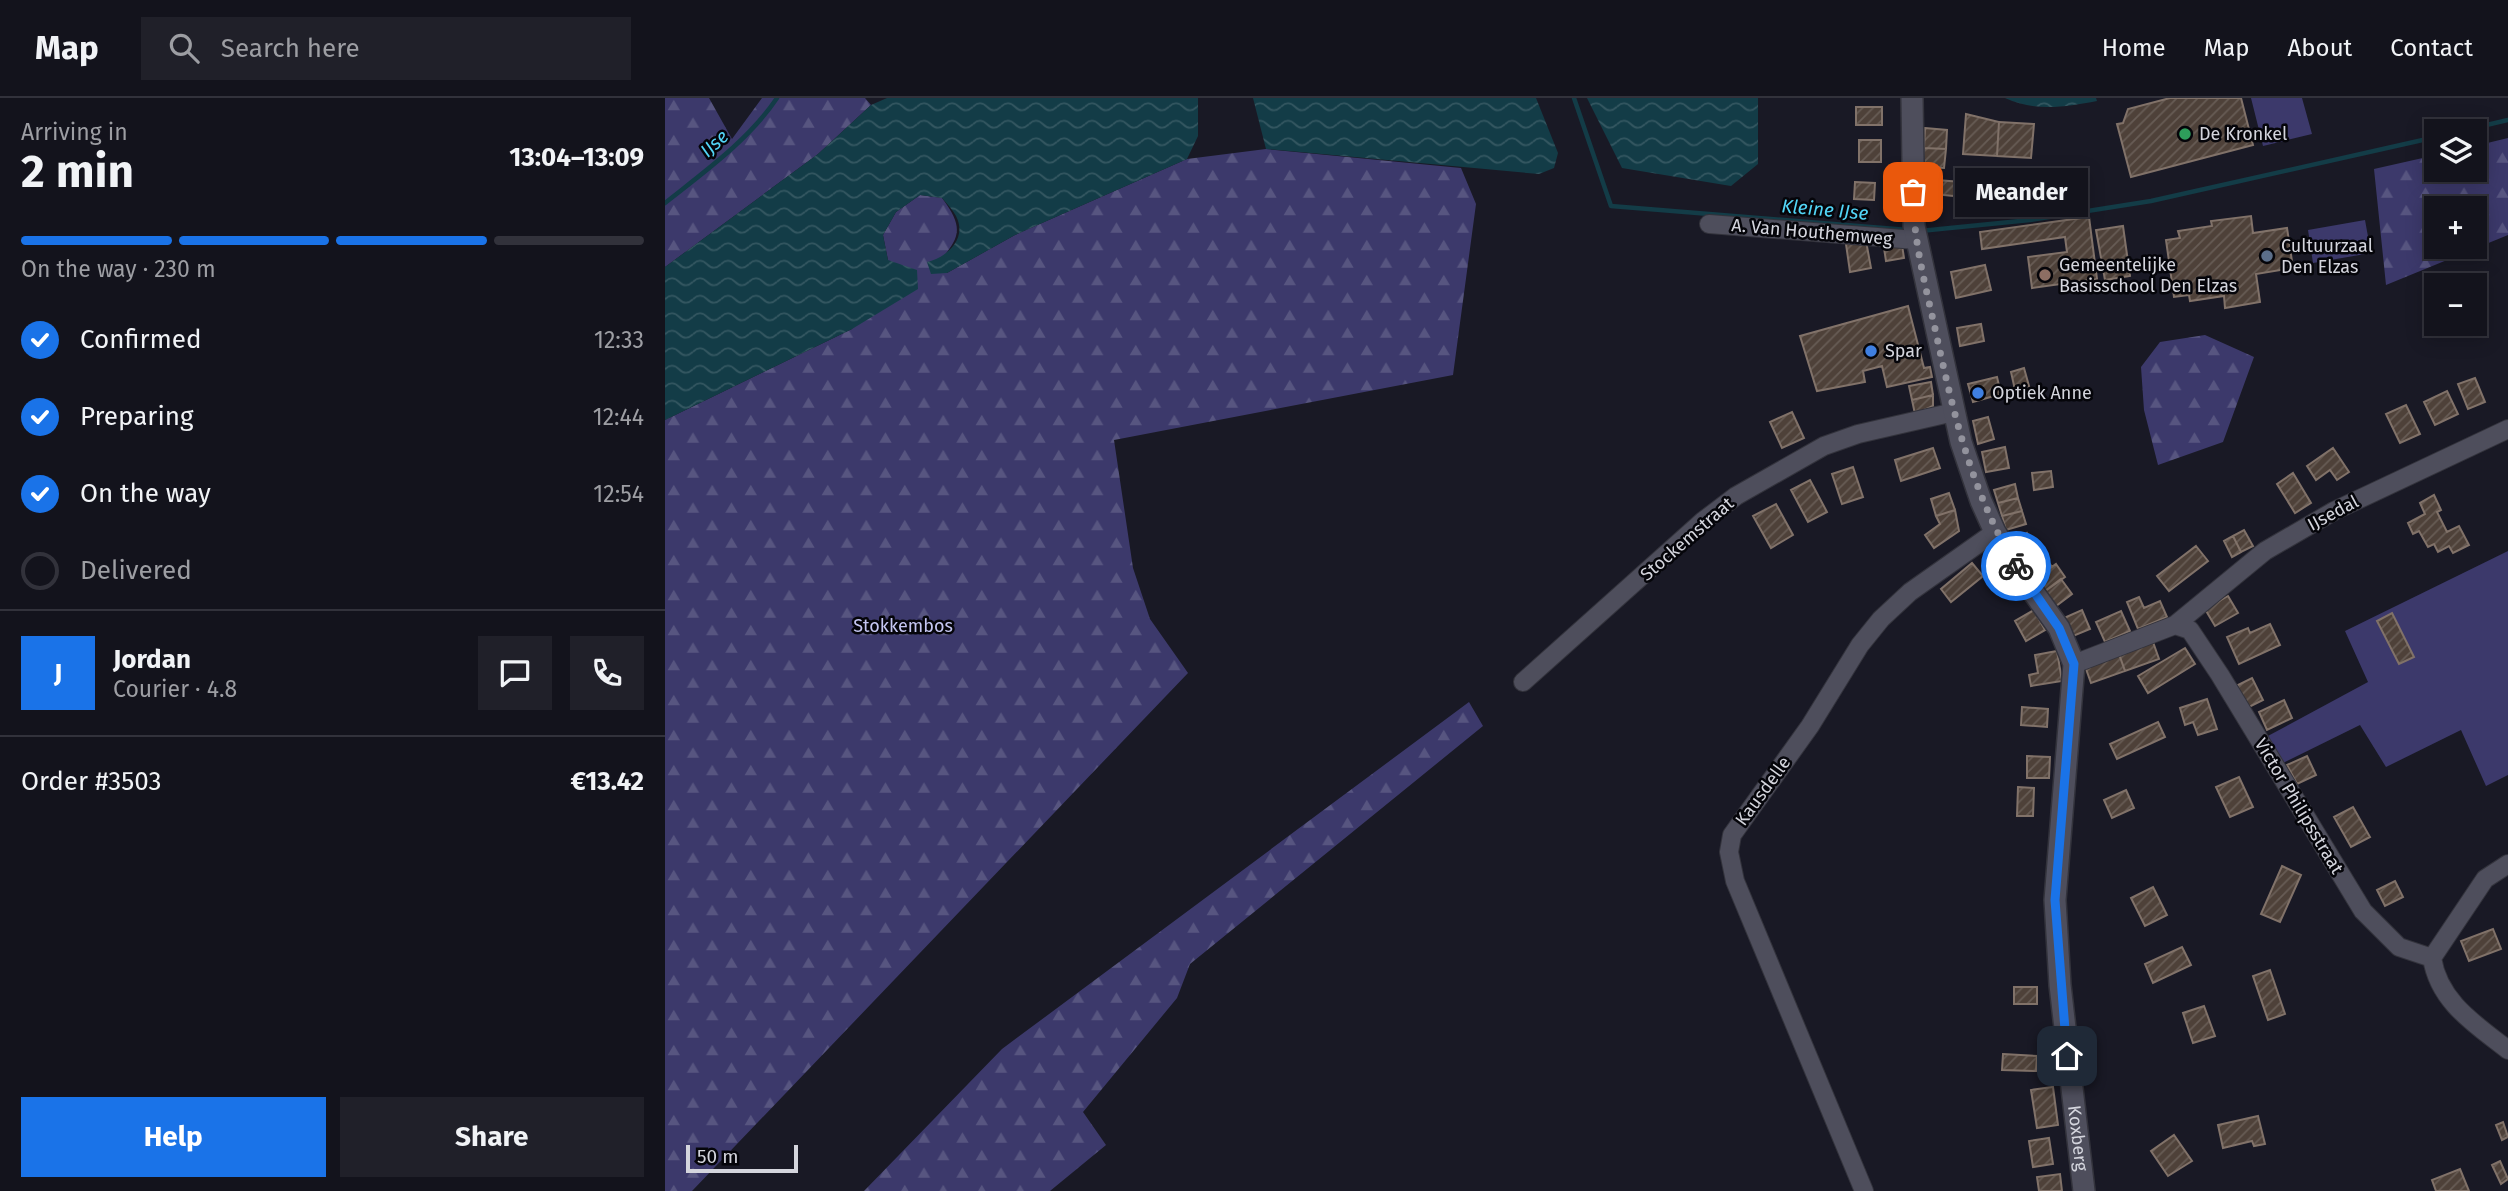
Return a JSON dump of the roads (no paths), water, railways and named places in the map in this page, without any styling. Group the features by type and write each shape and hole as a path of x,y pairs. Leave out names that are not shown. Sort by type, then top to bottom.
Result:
{"street":[{"name":"Koxberg","path":"1912,98 1915,235 1954,412 1971,473 1995,531 2021,575 2059,628 2074,664 2055,900 2060,985 2084,1191"},
{"name":"A. Van Houthemweg","path":"1709,224 1915,235"},
{"name":"Stockemstraat","path":"1523,682 1703,521 1736,496 1824,446 1858,434 1954,412"},
{"name":"IJsedal","path":"2175,625 2265,551 2334,511 2508,429"},
{"name":"Kausdelle","path":"1864,1191 1735,881 1730,864 1731,844 1740,822 1810,726 1860,645 1881,619 1910,592 1995,531"},
{"path":"2074,664 2175,625"},
{"name":"Victor Philipsstraat","path":"2175,625 2190,630 2220,675 2363,911 2399,947 2432,958"},
{"path":"2508,864 2485,878 2432,958 2435,978 2454,1007 2508,1050"}],"water":[{"path":"887,98 1198,98 1198,136 1187,159 1015,235 947,273 931,274 927,262 948,252 957,240 959,224 955,214 942,198 920,195 896,212 883,235 888,260 917,270 918,289 852,329 665,420 665,267 818,154 871,105"},
{"path":"1253,98 1536,98 1558,153 1554,168 1539,174 1266,149"},
{"path":"1587,98 1758,98 1758,164 1731,186 1622,168"},
{"path":"2005,98 2096,98 2097,101 2039,107"}],"waterway":[{"name":"IJse","path":"665,203 740,142 777,98"},
{"name":"Kleine IJse","path":"1574,98 1611,206 1908,230"},
{"name":"Kleine IJse","path":"2487,125 2508,120"},
{"name":"Kleine IJse","path":"1920,231 2030,220 2151,201 2424,140"}],"place":[{"name":"De Kronkel","path":"2185,134"},
{"name":"Meander","path":"1913,192"},
{"name":"Cultuurzaal Den Elzas","path":"2267,256"},
{"name":"Gemeentelijke Basisschool Den Elzas","path":"2045,275"},
{"name":"Spar","path":"1871,351"},
{"name":"Optiek Anne","path":"1978,393"}],"park label":[{"name":"Stokkembos","path":"903,626"}]}
